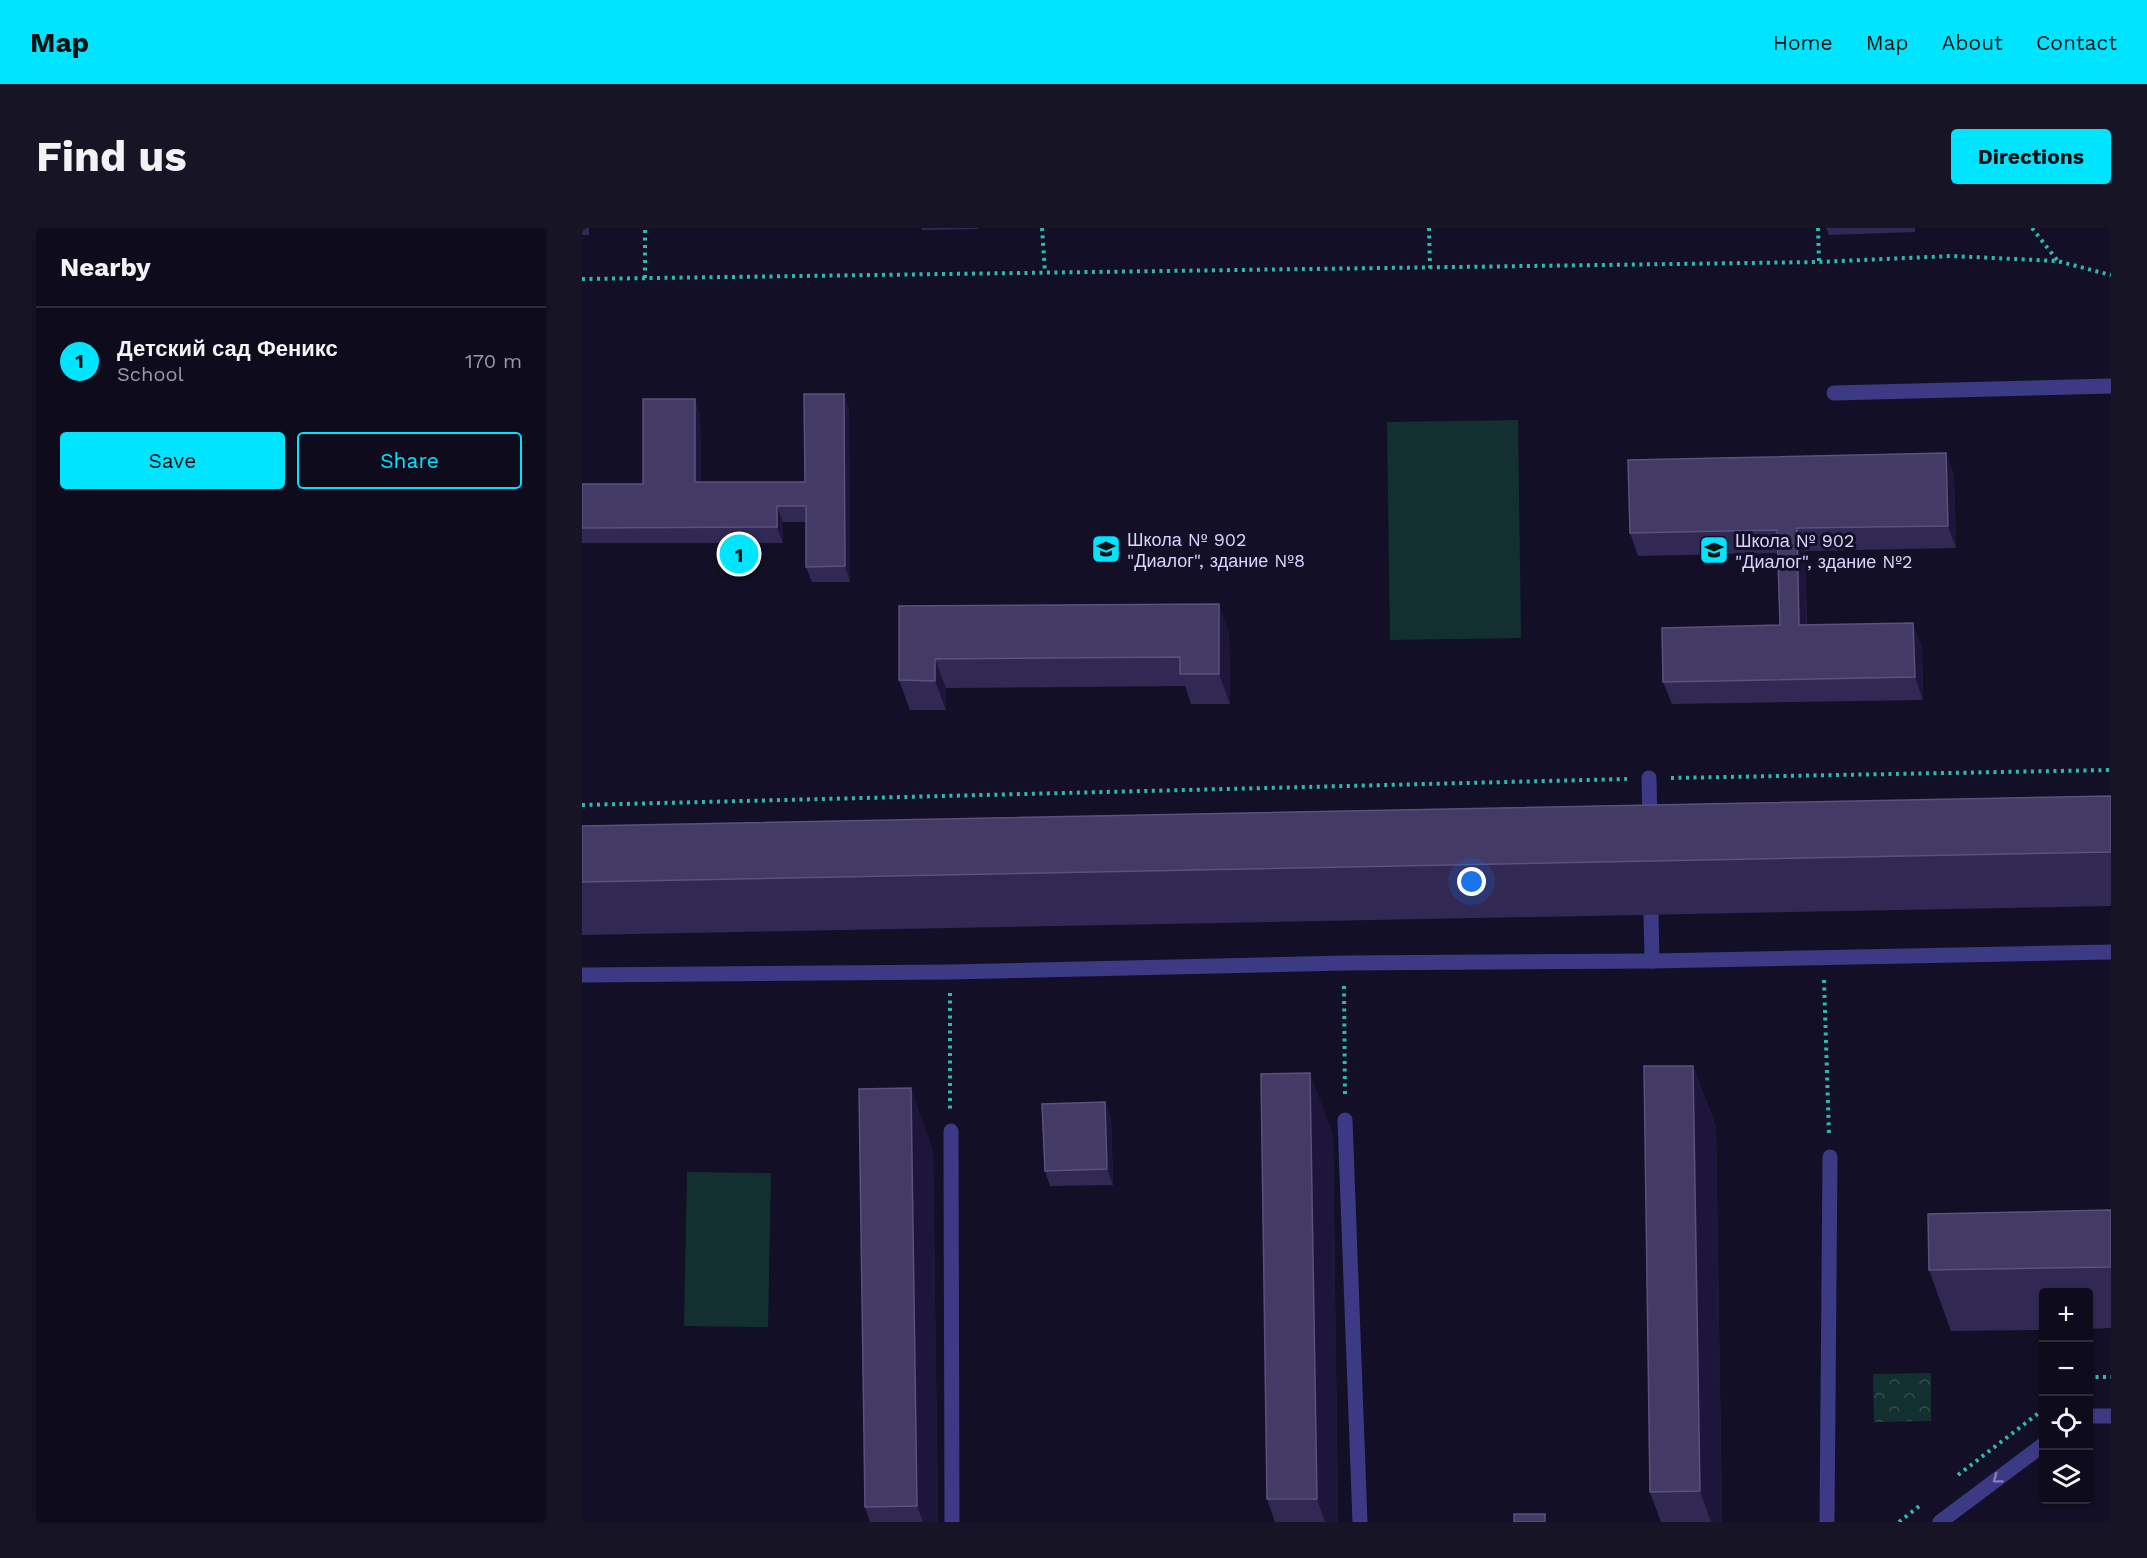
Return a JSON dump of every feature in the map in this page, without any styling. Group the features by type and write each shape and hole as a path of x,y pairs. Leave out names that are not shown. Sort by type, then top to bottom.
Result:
{"street":[{"path":"1834,393 2111,386"},
{"path":"1649,778 1650,836"},
{"path":"1652,914 1652,961"},
{"path":"582,975 949,972 1344,963 1652,961 2111,952"},
{"path":"1345,1120 1360,1522"},
{"path":"951,1131 952,1522"},
{"path":"1827,1522 1830,1156"},
{"path":"2093,1416 2111,1416"},
{"path":"1940,1522 2039,1447"}],"path":[{"path":"645,228 645,278"},
{"path":"1042,228 1045,272"},
{"path":"1429,228 1430,268"},
{"path":"1818,228 1819,262"},
{"path":"2032,228 2058,261"},
{"path":"582,279 1819,262 1951,256 2058,261 2111,275"},
{"path":"582,805 1649,778 2111,770"},
{"path":"1824,958 1830,1156"},
{"path":"1344,963 1345,1120"},
{"path":"949,972 951,1131"},
{"path":"2093,1377 2111,1377"},
{"path":"1953,1479 2039,1411"},
{"path":"1899,1522 1926,1501"}],"green space":[{"path":"1518,420 1521,638 1390,640 1387,422"},
{"path":"687,1172 771,1173 768,1327 684,1326"},
{"path":"1931,1373 1931,1421 1874,1422 1873,1374"}],"building":[{"path":"804,394 844,394 845,566 806,567 806,506 777,506 777,527 582,528 582,484 643,484 643,399 695,399 695,482 805,482"},
{"path":"1946,453 1948,526 1797,528 1799,625 1913,623 1915,677 1663,682 1662,628 1780,625 1777,530 1630,533 1628,460"},
{"path":"1219,604 1219,674 1180,674 1180,657 935,659 935,681 899,680 899,606"},
{"path":"2111,796 2111,852 582,882 582,826"},
{"path":"1644,1066 1693,1066 1700,1491 1650,1492"},
{"path":"1310,1073 1317,1499 1267,1499 1261,1074"},
{"path":"911,1088 917,1506 865,1507 859,1089"},
{"path":"1105,1102 1107,1169 1045,1171 1042,1104"},
{"path":"2111,1210 2111,1267 1929,1270 1928,1214"},
{"path":"1514,1514 1545,1514 1545,1522 1514,1522"}],"place":[{"name":"Школа № 902 \"Диалог\", здание №8","path":"1106,549"},
{"name":"Школа № 902 \"Диалог\", здание №2","path":"1714,550"},
{"name":"Детский сад Феникс","path":"739,554"}]}
